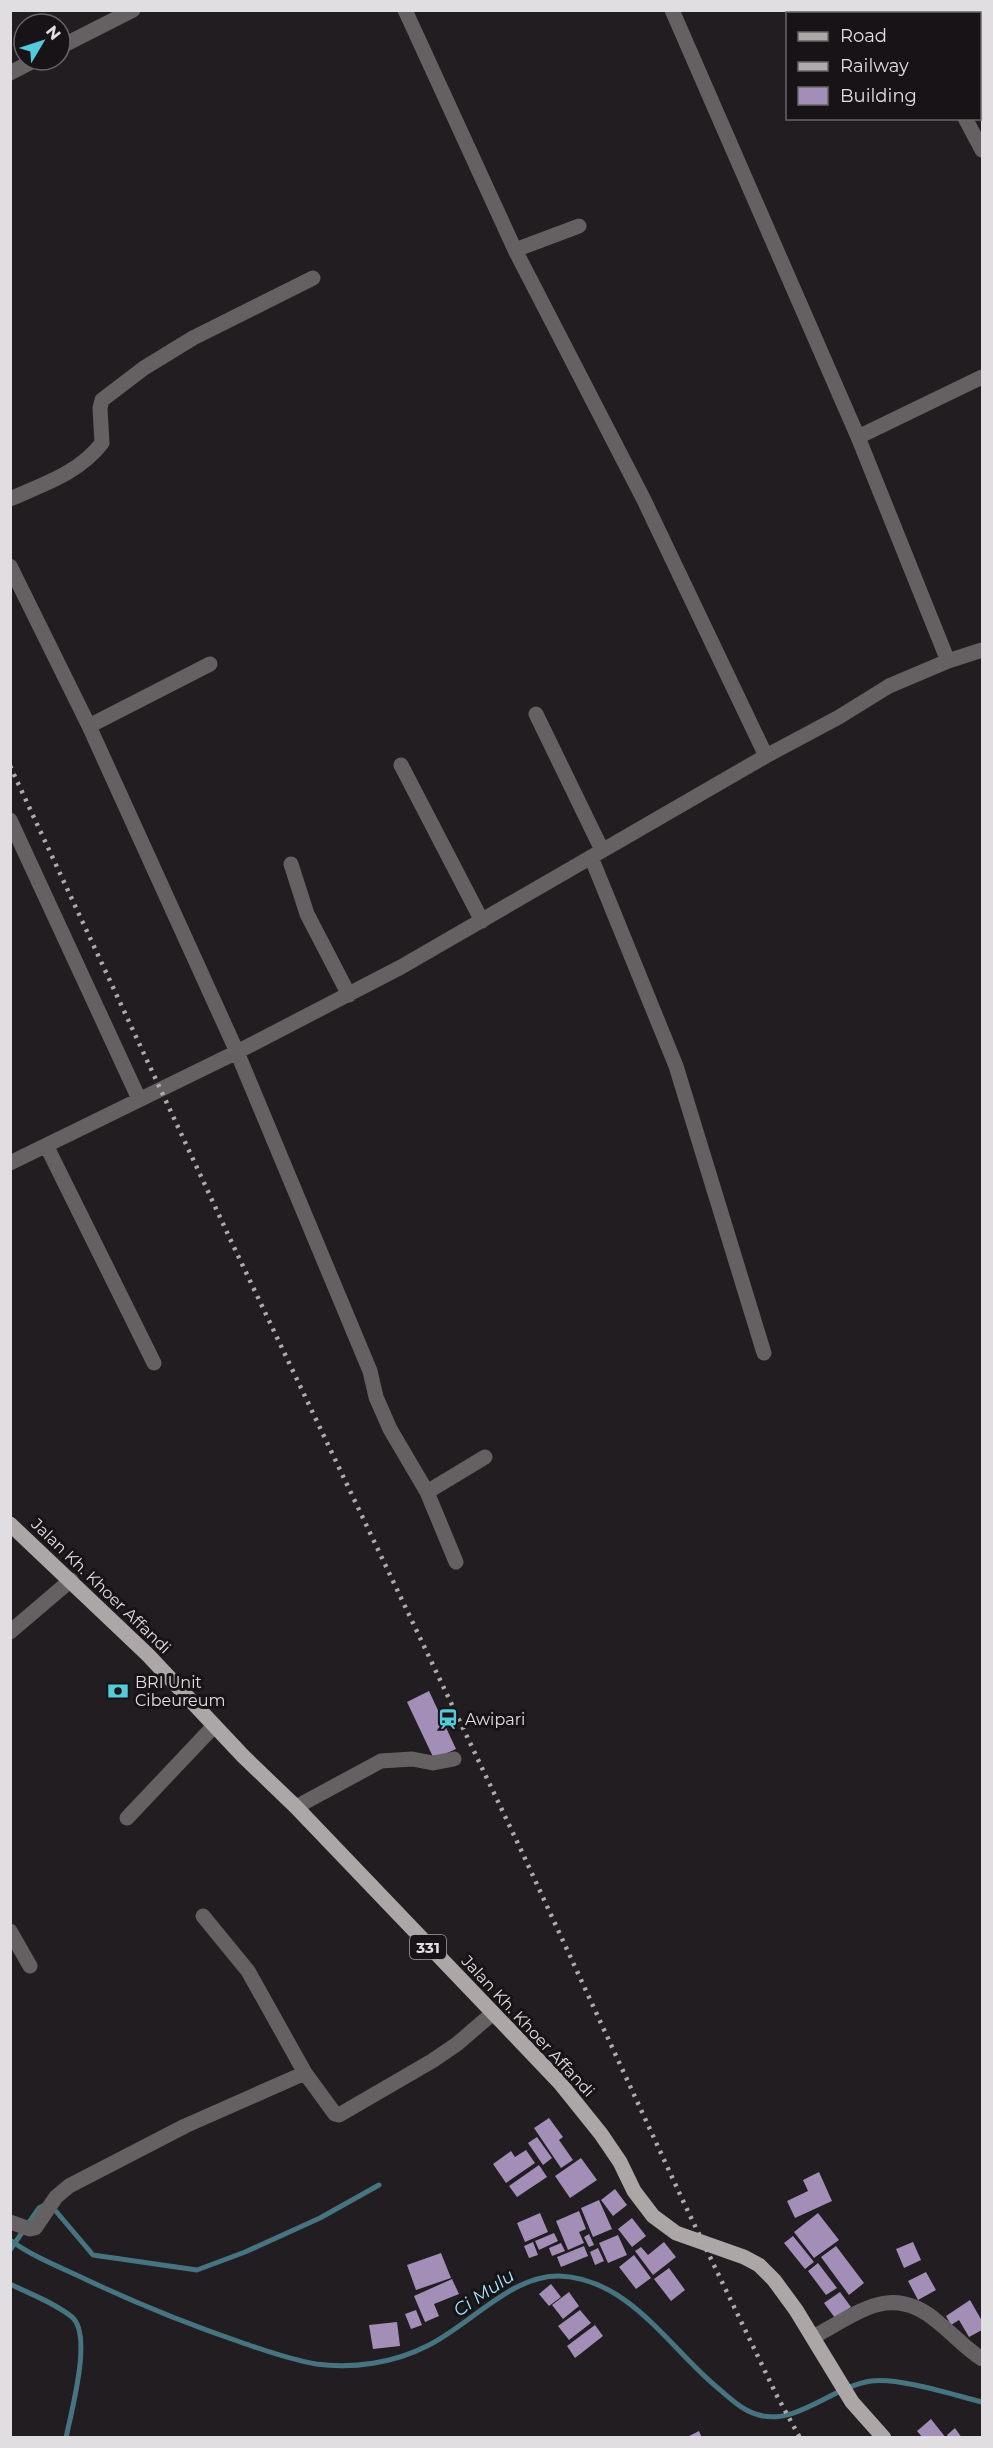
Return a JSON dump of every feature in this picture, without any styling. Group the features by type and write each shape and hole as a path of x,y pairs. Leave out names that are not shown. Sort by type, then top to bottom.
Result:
{"main road":[{"name":"Jalan Kh. Khoer Affandi","path":"10,1524 148,1656 494,2013 585,2113 620,2162 634,2191 653,2216 676,2233 744,2257 759,2265 786,2294 852,2402 884,2438"}],"street":[{"path":"72,41 133,10"},
{"path":"405,10 514,250 643,498 766,756"},
{"path":"672,10 858,437 948,661"},
{"path":"966,120 982,150"},
{"path":"514,250 579,226"},
{"path":"10,499 61,477 95,452 102,443 100,408 102,400 144,368 193,338 313,278"},
{"path":"858,437 982,377"},
{"path":"10,566 89,726 237,1052 370,1371 380,1407 390,1429 427,1492 456,1562"},
{"path":"10,1163 47,1147 349,995 550,883 596,854 766,756 839,717 889,686 948,661 982,650"},
{"path":"89,726 210,664"},
{"path":"536,714 596,854 676,1066 765,1353"},
{"path":"401,765 482,921"},
{"path":"10,820 145,1096"},
{"path":"291,864 308,914 349,995"},
{"path":"47,1147 153,1363"},
{"path":"427,1492 485,1457"},
{"path":"10,1632 71,1580"},
{"path":"128,1818 214,1726"},
{"path":"296,1807 381,1761 412,1759 432,1763 454,1759"},
{"path":"203,1916 248,1971 305,2073 332,2112 339,2115 432,2061 457,2044 494,2013"},
{"path":"10,1931 30,1966"},
{"path":"21,2226 37,2226 51,2205 69,2186 164,2137 305,2073"},
{"path":"813,2337 882,2302 897,2301 910,2304 925,2312 982,2359"}],"building":[{"path":"429,1691 456,1749 434,1759 407,1702"},
{"path":"549,2118 563,2137 559,2140 573,2160 561,2168 534,2128"},
{"path":"537,2137 552,2158 543,2165 528,2143"},
{"path":"526,2150 535,2163 506,2183 493,2164 511,2151 515,2157"},
{"path":"581,2158 597,2180 570,2198 555,2176"},
{"path":"539,2165 547,2177 517,2197 509,2186"},
{"path":"819,2172 832,2201 795,2218 787,2201 808,2191 803,2180"},
{"path":"615,2189 627,2205 613,2216 601,2200"},
{"path":"599,2200 612,2229 593,2237 581,2208"},
{"path":"579,2211 586,2229 579,2232 584,2243 568,2250 556,2221"},
{"path":"540,2213 548,2232 525,2242 517,2223"},
{"path":"818,2213 839,2240 814,2258 794,2232"},
{"path":"632,2218 646,2236 632,2247 618,2229"},
{"path":"554,2233 558,2241 539,2250 535,2241"},
{"path":"589,2234 594,2245 589,2247 584,2237"},
{"path":"618,2235 627,2255 608,2263 599,2243"},
{"path":"793,2236 814,2262 805,2269 784,2243"},
{"path":"533,2242 538,2255 529,2258 524,2246"},
{"path":"664,2242 676,2257 653,2275 635,2251 641,2247 648,2255"},
{"path":"913,2242 921,2260 904,2268 896,2249"},
{"path":"561,2243 565,2251 552,2256 549,2248"},
{"path":"584,2246 588,2256 561,2267 557,2257"},
{"path":"836,2246 864,2283 849,2295 821,2257"},
{"path":"598,2248 604,2261 595,2265 590,2252"},
{"path":"441,2253 451,2278 416,2290 407,2265"},
{"path":"634,2255 651,2278 636,2289 619,2267"},
{"path":"818,2263 837,2288 826,2295 808,2271"},
{"path":"669,2268 685,2290 671,2301 654,2279"},
{"path":"926,2272 936,2290 918,2300 908,2281"},
{"path":"452,2279 459,2294 434,2304 439,2316 425,2322 414,2296"},
{"path":"551,2284 561,2297 549,2306 539,2294"},
{"path":"569,2292 579,2306 563,2319 552,2305"},
{"path":"840,2292 851,2307 835,2318 824,2303"},
{"path":"970,2300 982,2321 982,2330 969,2337 959,2320 951,2325 946,2316"},
{"path":"416,2310 422,2325 411,2329 405,2314"},
{"path":"580,2310 591,2323 569,2340 558,2326"},
{"path":"397,2322 400,2346 373,2349 369,2325"},
{"path":"595,2325 603,2336 575,2358 567,2346"},
{"path":"931,2419 946,2438 923,2438 917,2431"},
{"path":"955,2428 962,2438 949,2438 947,2435"},
{"path":"699,2431 702,2438 685,2438"}],"waterway":[{"path":"10,2250 39,2208 49,2203 93,2255 197,2270 245,2252 320,2218 379,2185"},
{"name":"Ci Mulu","path":"10,2240 48,2262 164,2314 270,2352 316,2364 359,2365 401,2357 443,2337 507,2292 541,2278 559,2276 584,2280 607,2289 627,2302 647,2318 701,2373 733,2401 742,2408 759,2415 773,2417 786,2415 857,2384 882,2380 911,2384 982,2402"},
{"path":"10,2284 58,2307 72,2317 78,2326 81,2340 79,2375 66,2438"}],"railway":[{"path":"10,766 232,1243 522,1852 684,2203 776,2394 800,2438"}],"place":[{"name":"BRI Unit Cibeureum","path":"118,1691"},
{"name":"Awipari","path":"448,1719"}]}
